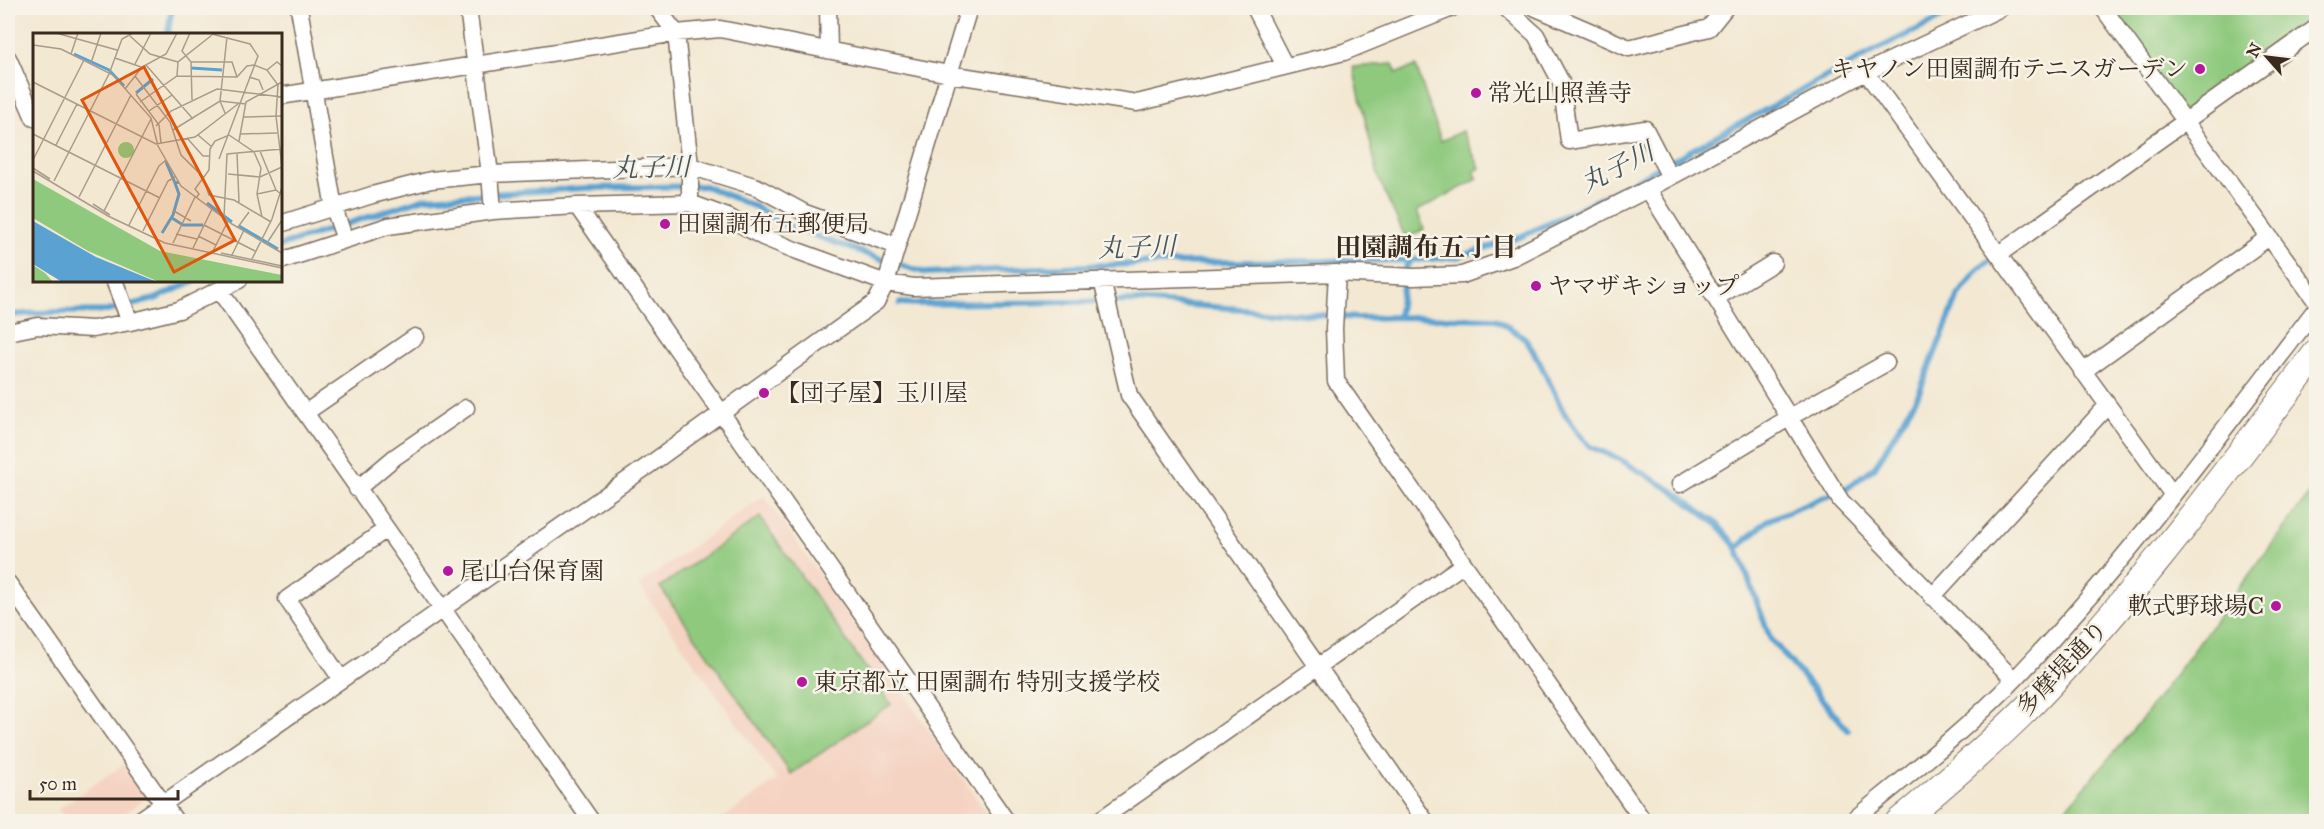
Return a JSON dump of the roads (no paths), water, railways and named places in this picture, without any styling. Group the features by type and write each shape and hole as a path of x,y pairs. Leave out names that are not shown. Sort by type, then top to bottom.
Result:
{"main road":[{"name":"多摩堤通り","path":"1899,822 1974,759 2076,655 2163,552 2316,354"}],"street":[{"path":"299,8 334,208 345,240"},
{"path":"468,8 493,211"},
{"path":"657,8 676,33 690,166 690,203"},
{"path":"828,8 829,50"},
{"path":"137,822 443,610 876,302 886,283 969,8"},
{"path":"1255,8 1285,66"},
{"path":"282,96 676,33 720,29 949,74 1137,103 1344,52 1452,8"},
{"path":"1506,8 1536,35 1561,82 1569,141 1645,129 1670,177"},
{"path":"1536,8 1629,48 1709,28 1725,8"},
{"path":"282,260 388,226 493,211 690,203 730,218 763,237 785,246 886,283 914,287 1103,284 1337,273 1414,277 1462,275 1513,258 1648,189 1866,72 2001,8"},
{"path":"2103,8 2316,301"},
{"path":"1999,254 2316,28"},
{"path":"8,58 33,116"},
{"path":"1866,72 2173,495"},
{"path":"282,223 372,195 430,180 490,174 690,166 757,187 805,213 897,246"},
{"path":"1648,189 1841,501 2014,680"},
{"path":"577,206 1007,822"},
{"path":"2082,372 2270,237"},
{"path":"1716,298 1773,263"},
{"path":"1337,273 1334,330 1336,381 1644,822"},
{"path":"114,282 130,322"},
{"path":"8,332 38,326 93,329 130,322 179,310 235,282"},
{"path":"1103,284 1129,395 1426,822"},
{"path":"219,290 385,530 592,822"},
{"path":"1851,822 1937,750 2014,680 2078,609 2173,495 2316,309"},
{"path":"305,413 415,337"},
{"path":"1680,484 1886,363"},
{"path":"1932,597 2107,406"},
{"path":"357,489 395,457 466,408"},
{"path":"341,679 287,599 385,530"},
{"path":"1097,822 1464,564"},
{"path":"8,583 176,822"}],"waterway":[{"path":"169,33 172,8"},
{"name":"丸子川","path":"282,245 425,198 586,188 705,186 756,207 783,224 926,273 1158,263 1411,260 1457,257 1518,238 1622,188 1874,51 1961,8"},
{"path":"1411,260 1406,267 1398,317 1496,319 1525,338 1563,411 1591,447 1619,459 1673,491 1718,525 1737,548 1770,638 1848,730"},
{"path":"1737,548 1768,520 1847,488 1875,467 1918,395 1958,296 1976,272 1990,260"},
{"name":"丸子川","path":"8,315 107,311 155,299 192,282"},
{"path":"900,303 1138,301 1358,318 1398,317"}],"place":[{"name":"キヤノン田園調布テニスガーデン","path":"2200,69"},
{"name":"常光山照善寺","path":"1476,93"},
{"name":"田園調布五郵便局","path":"665,224"},
{"name":"ヤマザキショップ","path":"1536,286"},
{"name":"【団子屋】玉川屋","path":"764,393"},
{"name":"尾山台保育園","path":"448,571"},
{"name":"軟式野球場C","path":"2276,606"},
{"name":"東京都立 田園調布 特別支援学校","path":"802,682"}],"district":[{"name":"田園調布五丁目","path":"1426,247"}]}
